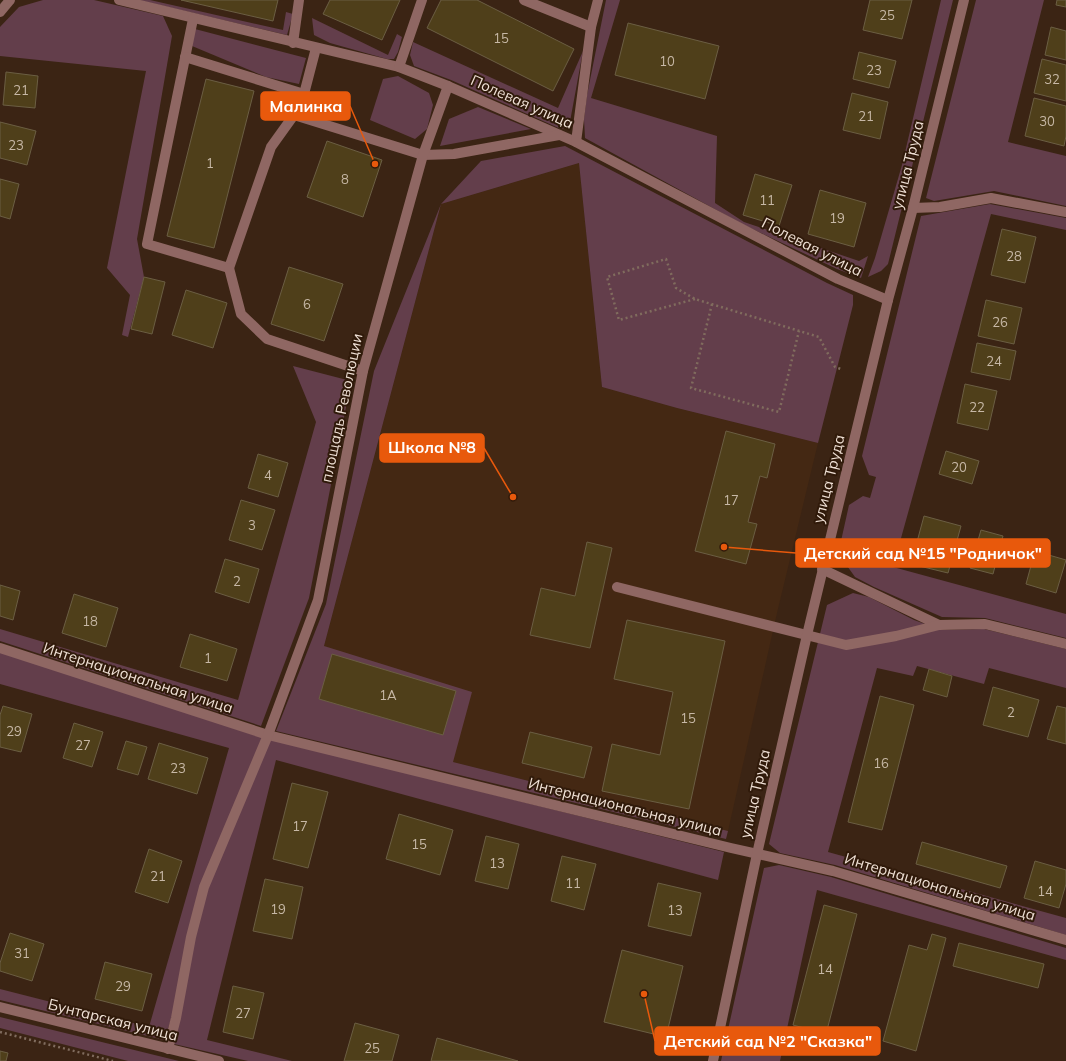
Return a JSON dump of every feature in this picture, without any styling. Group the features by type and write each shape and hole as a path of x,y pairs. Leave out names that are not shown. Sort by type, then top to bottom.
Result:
{"street":[{"path":"0,12 10,0"},
{"name":"Полевая улица","path":"119,0 399,68 448,86 576,142 838,279 888,300"},
{"path":"293,43 299,0"},
{"path":"399,68 422,0"},
{"path":"524,0 591,27"},
{"path":"576,142 591,27 598,0"},
{"name":"улица Труда","path":"713,1061 757,854 822,569 964,0"},
{"path":"193,19 147,244 229,268"},
{"path":"316,48 304,94 294,115 271,147 229,268 241,314 267,339 363,371"},
{"path":"185,57 304,94"},
{"name":"площадь Революции","path":"268,736 318,600 363,371 423,155 448,86"},
{"path":"294,115 423,155 454,154 559,135"},
{"path":"913,208 940,207 991,198 1066,212"},
{"path":"822,569 939,625"},
{"path":"617,588 846,644 896,636 939,625 985,624 1066,644"},
{"name":"Интернациональная улица","path":"0,648 268,736 833,871 1066,940"},
{"path":"168,1049 176,1018 191,937 204,887 268,736"},
{"name":"Бунтарская улица","path":"0,1008 219,1061"}],"path":[{"path":"695,299 619,320 607,277 666,259 676,288 695,299 818,337 835,367 841,368"},
{"path":"712,304 691,388 779,412 799,331"},
{"path":"0,1032 113,1061"}],"shaded area":[{"path":"43,0 94,0 163,16 172,36 137,239 144,277 128,337 122,335 130,295 107,268 146,71 0,56 0,27 19,7"},
{"path":"138,0 150,0 283,30 286,12 293,14 287,35"},
{"path":"606,0 620,0 591,98 717,136 715,203 744,222 859,261 868,256 861,278 837,269 742,224 585,138 584,119 587,95"},
{"path":"941,0 953,0 888,264 881,271 868,277 902,165"},
{"path":"976,0 1044,0 1008,142 1066,156 1066,206 994,191 934,201 926,198"},
{"path":"312,18 388,55 397,34 402,37 398,52 394,59 387,59 330,43 314,35"},
{"path":"195,29 306,58 299,84 266,77 192,46"},
{"path":"413,42 558,108 583,51 569,127 561,129 451,80 414,66 410,55"},
{"path":"398,76 429,93 433,105 427,129 415,139 370,120 383,79"},
{"path":"478,107 531,129 440,146 449,119"},
{"path":"565,146 827,283 853,295 853,305 818,443 677,408 602,387 579,163 441,204 481,161"},
{"path":"579,163 602,387 677,408 818,443 777,613 728,831 453,762 324,646 441,204"},
{"path":"441,204 324,646 472,692 453,762 728,831 726,839 276,731 326,604 374,371"},
{"path":"990,204 1066,218 1066,230 991,214 893,567 1066,614 1066,638 985,618 942,617 855,577 845,563 839,550 849,505 863,496 870,498 876,477 869,475 862,456 921,216"},
{"path":"293,366 351,381 309,598 261,726 0,641 0,629 238,700 316,422"},
{"path":"853,593 869,597 914,620 942,630 984,629 1066,649 1066,688 989,668 984,684 917,666 913,676 877,668 828,852 1066,918 1066,935 835,865 780,853 769,844 827,605"},
{"path":"0,652 264,738 201,887 172,1017 164,1040 0,1000 0,989 149,1027 229,748 0,684"},
{"path":"269,739 724,852 718,880 276,760 207,1040 292,1061 248,1061 174,1044 194,939 208,888"},
{"path":"779,865 831,877 1066,948 1066,960 817,890 780,1061 721,1061 764,868"},
{"path":"0,1017 179,1061 128,1061 0,1028"}],"building":[{"path":"181,0 278,0 273,21"},
{"path":"330,0 400,0 382,40 323,14"},
{"path":"441,0 477,0 574,49 553,91 427,28"},
{"path":"870,0 912,0 902,39 863,30"},
{"path":"1057,0 1066,0 1066,7 1056,5"},
{"path":"628,23 719,46 705,99 615,75"},
{"path":"1051,27 1066,31 1066,60 1045,55"},
{"path":"859,52 896,61 889,88 853,79"},
{"path":"1042,59 1066,65 1066,101 1034,93"},
{"path":"6,72 38,76 35,108 3,105"},
{"path":"206,79 254,91 214,248 167,236"},
{"path":"852,93 888,102 880,139 843,130"},
{"path":"1034,98 1066,106 1066,136 1064,146 1025,136"},
{"path":"0,122 36,131 27,165 0,158"},
{"path":"327,141 382,160 363,217 307,197"},
{"path":"755,174 792,185 779,226 743,215"},
{"path":"0,179 19,184 10,219 0,216"},
{"path":"820,190 866,203 854,247 808,234"},
{"path":"1002,229 1036,237 1025,283 991,275"},
{"path":"289,267 343,284 324,341 271,324"},
{"path":"144,277 165,282 152,334 131,329"},
{"path":"186,290 227,303 213,348 172,335"},
{"path":"986,300 1022,308 1014,344 978,336"},
{"path":"977,343 1016,351 1010,380 971,372"},
{"path":"965,384 997,391 988,430 957,423"},
{"path":"726,431 775,444 767,478 760,476 748,522 757,524 746,564 695,551"},
{"path":"946,451 979,461 972,484 939,474"},
{"path":"258,454 288,463 278,497 248,488"},
{"path":"241,500 275,510 262,550 229,540"},
{"path":"924,516 961,526 948,573 911,564"},
{"path":"981,530 1003,536 993,574 970,568"},
{"path":"587,542 612,548 590,648 530,635 541,588 575,596"},
{"path":"1035,551 1066,560 1056,593 1026,584"},
{"path":"225,559 259,569 249,603 215,592"},
{"path":"0,585 20,591 13,620 0,616"},
{"path":"74,594 118,608 106,647 62,633"},
{"path":"627,620 725,641 689,809 602,791 612,744 660,755 673,692 614,679"},
{"path":"190,634 237,649 227,681 180,667"},
{"path":"332,654 456,691 443,735 319,699"},
{"path":"929,669 952,676 947,697 923,690"},
{"path":"993,687 1039,700 1028,737 983,725"},
{"path":"880,696 914,705 882,830 848,822"},
{"path":"3,706 32,714 21,752 0,747 0,715"},
{"path":"1057,706 1066,708 1066,744 1047,739"},
{"path":"74,723 103,732 92,767 63,758"},
{"path":"530,732 592,747 584,778 522,763"},
{"path":"126,741 147,747 138,775 117,769"},
{"path":"159,743 208,758 197,794 148,779"},
{"path":"292,783 328,792 308,868 273,859"},
{"path":"399,814 453,830 440,875 386,859"},
{"path":"486,836 519,844 508,889 475,881"},
{"path":"922,842 1007,866 1000,888 916,864"},
{"path":"149,849 182,861 168,903 135,892"},
{"path":"562,856 596,864 584,910 551,901"},
{"path":"1035,861 1066,870 1066,884 1059,908 1024,898"},
{"path":"265,879 303,887 292,939 253,931"},
{"path":"658,883 701,893 691,936 648,926"},
{"path":"824,905 857,914 826,1034 793,1025"},
{"path":"10,933 44,944 32,981 0,971 0,963"},
{"path":"932,934 946,938 916,1051 883,1041 909,945 927,950"},
{"path":"959,943 1044,964 1038,988 953,966"},
{"path":"622,950 683,966 666,1037 604,1022"},
{"path":"105,962 152,974 142,1011 95,999"},
{"path":"233,986 264,993 253,1039 223,1032"},
{"path":"355,1023 399,1035 392,1061 344,1061"},
{"path":"437,1038 518,1061 431,1061"},
{"path":"0,1051 8,1053 6,1061 0,1061"}],"place":[{"name":"Малинка","path":"375,164"},
{"name":"Школа №8","path":"513,497"},
{"name":"Детский сад №15 \"Родничок\"","path":"724,547"},
{"name":"Детский сад №2 \"Сказка\"","path":"644,994"}]}
